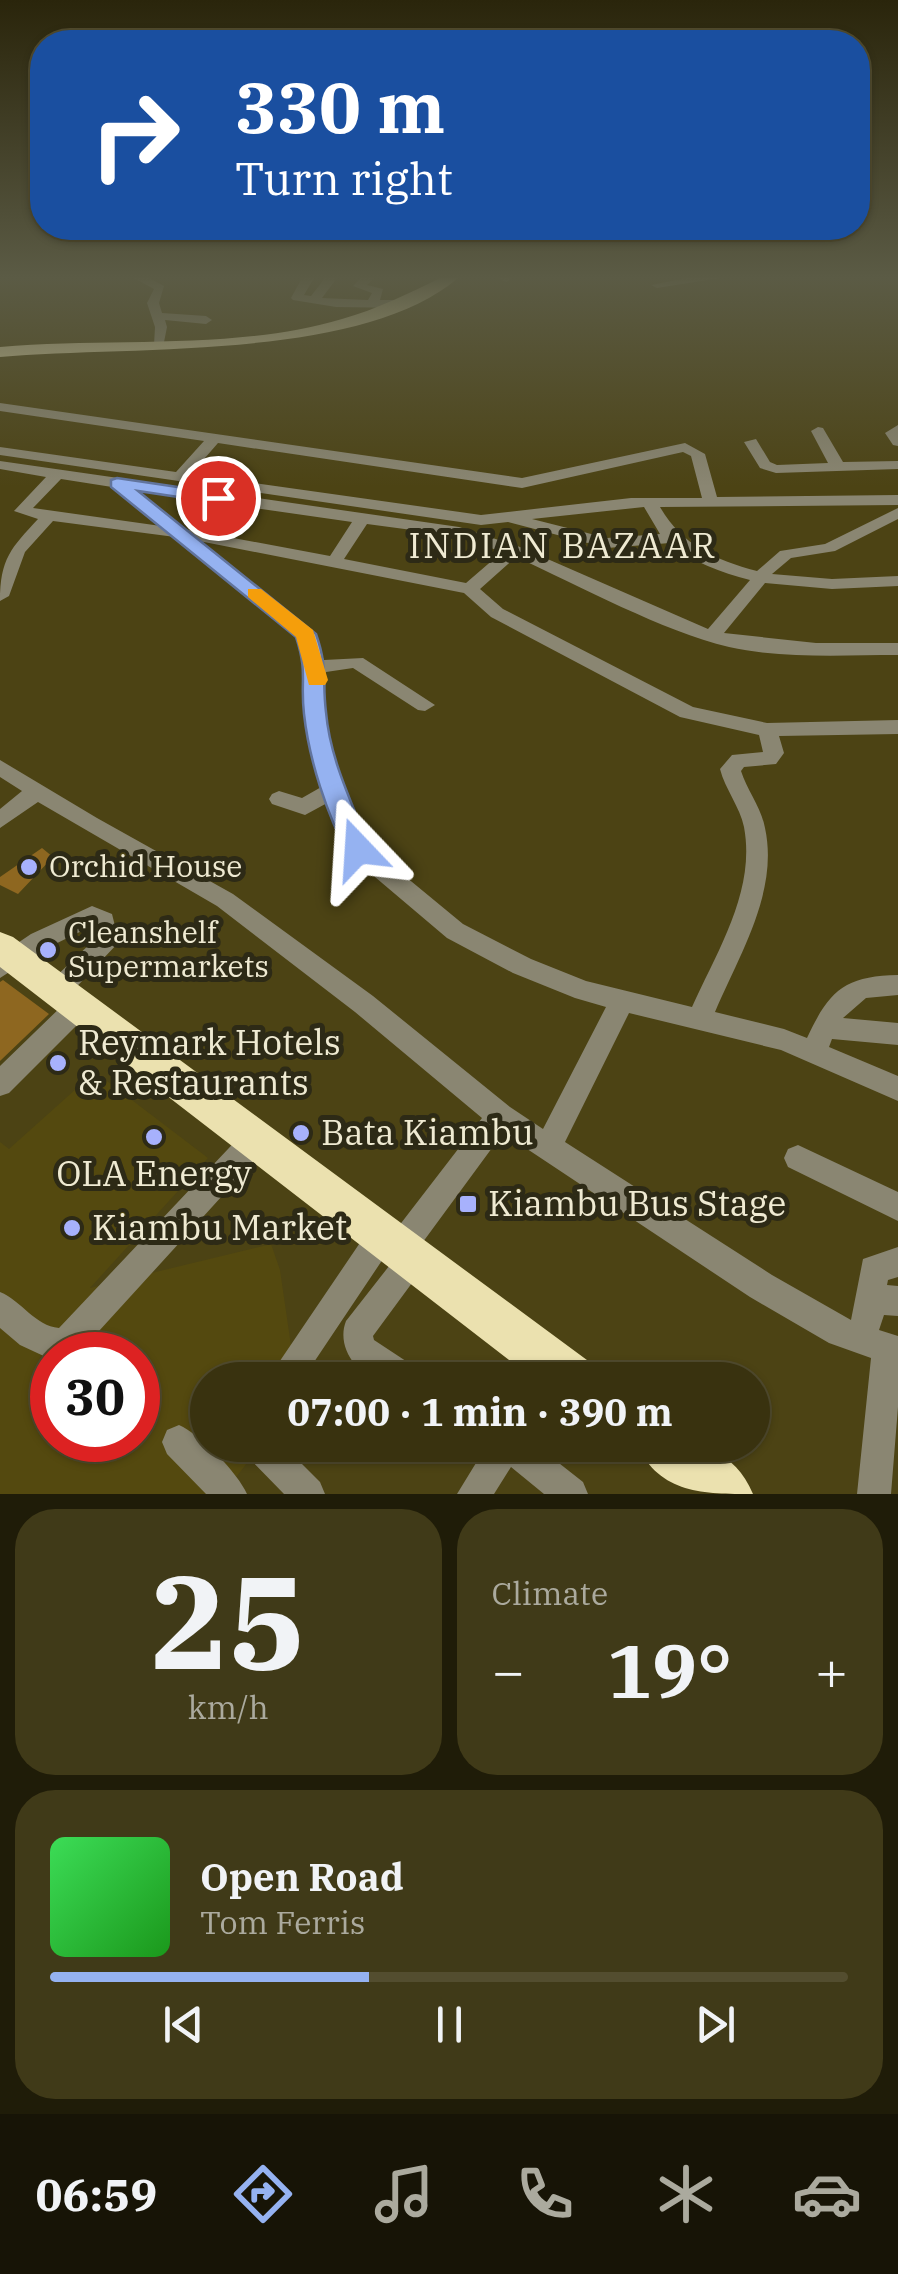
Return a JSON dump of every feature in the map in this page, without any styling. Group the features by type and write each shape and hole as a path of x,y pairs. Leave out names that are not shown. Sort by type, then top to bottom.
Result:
{"highway":[{"path":"4,957 398,1247 543,1362"},
{"path":"685,1462 728,1494"}],"main road":[{"path":"0,352 68,348"}],"street":[{"path":"0,407 531,482 686,446 698,454 710,500"},
{"path":"898,429 892,433 898,442"},
{"path":"818,431 838,468"},
{"path":"179,478 214,440"},
{"path":"751,442 770,468 898,465"},
{"path":"0,450 43,467 117,483 362,520 462,525 547,511 710,500 896,509"},
{"path":"0,465 102,466 462,525 712,636 768,647 898,648"},
{"path":"102,466 117,483 306,634 317,667 314,711 334,788 358,849 456,932 522,966 584,991 700,1017 814,1052 898,1089"},
{"path":"43,467 22,511 443,580 470,590 497,613 686,712 767,730 898,727"},
{"path":"531,482 547,511"},
{"path":"649,502 668,538"},
{"path":"712,636 786,554 830,548 896,509"},
{"path":"0,596 17,551 49,516"},
{"path":"512,518 606,542 668,538 705,558 787,584 898,581"},
{"path":"333,563 362,520"},
{"path":"470,590 514,550"},
{"path":"317,667 356,662 424,706"},
{"path":"700,1017 755,883 754,825 736,795 730,769 739,760 769,760 774,754 767,730"},
{"path":"0,767 36,792 225,900 364,1004 500,1116 760,1286 882,1347"},
{"path":"279,799 305,807 334,788"},
{"path":"0,820 36,792"},
{"path":"0,1084 66,1000 86,960 107,942 104,921 92,916 4,957"},
{"path":"59,934 86,960"},
{"path":"814,1052 832,1006 870,984 898,984"},
{"path":"548,1147 623,1000"},
{"path":"825,1026 898,1034"},
{"path":"299,1362 398,1247 500,1116"},
{"path":"0,1307 39,1341 55,1346 66,1343 255,1140"},
{"path":"798,1158 898,1207"},
{"path":"380,1362 362,1350 358,1332 398,1247"},
{"path":"874,1494 884,1300 877,1266 898,1262"},
{"path":"179,1442 230,1494"},
{"path":"277,1462 308,1494"},
{"path":"474,1494 496,1462"},
{"path":"529,1462 570,1494"}],"shaded area":[{"path":"95,1072 208,1158 90,1288 271,1244 280,1270 293,1362 190,1362 190,1462 248,1462 223,1494 0,1494 0,1142 9,1149"}],"building":[{"name":"Orchid House","path":"42,848 53,857 18,894 0,885 0,877"},
{"path":"3,980 49,1014 0,1061 0,982"}],"slow traffic":[{"path":"255,593 306,634 314,654 317,680"}],"place":[{"name":"Orchid House","path":"29,867"},
{"name":"Cleanshelf Supermarkets","path":"48,950"},
{"name":"Reymark Hotels & Restaurants","path":"58,1063"},
{"name":"Bata Kiambu","path":"301,1133"},
{"name":"OLA Energy","path":"154,1137"},
{"name":"Kiambu Bus Stage","path":"468,1204"},
{"name":"Kiambu Market","path":"72,1228"}],"district":[{"name":"INDIAN BAZAAR","path":"563,546"}],"route":[{"path":"218,498 117,483 306,634 317,667 314,711 323,756 358,849"}]}
